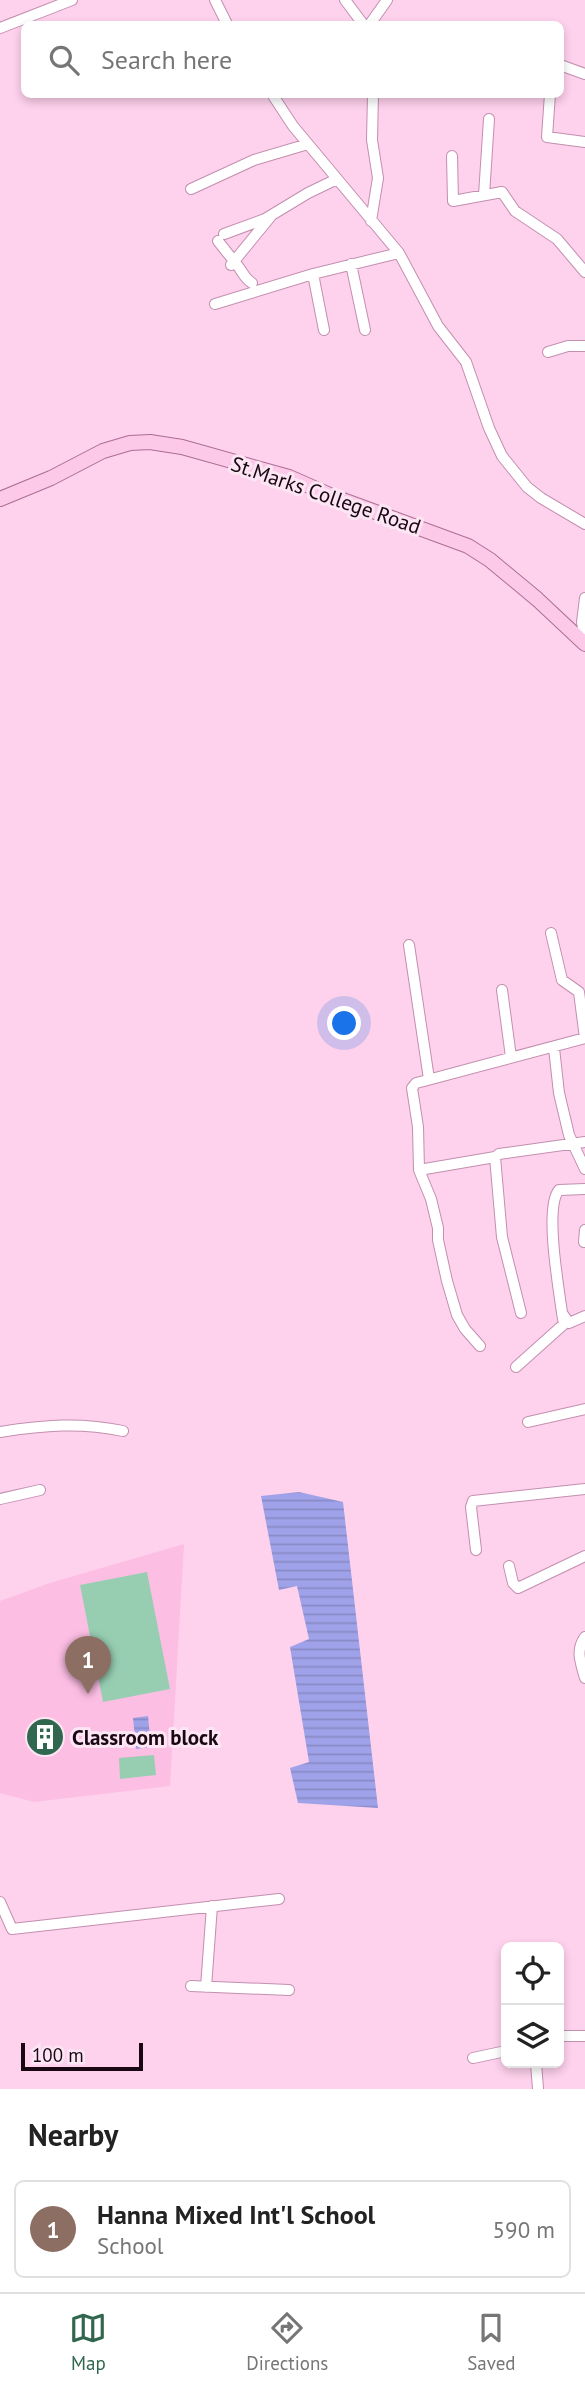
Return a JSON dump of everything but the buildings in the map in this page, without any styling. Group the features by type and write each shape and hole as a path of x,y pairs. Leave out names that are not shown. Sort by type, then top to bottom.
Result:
{"main road":[{"name":"St.Marks College Road","path":"0,499 51,478 96,454 130,443 150,442 182,447 289,477 332,496 468,546 490,560 585,643"}],"street":[{"path":"0,28 72,0"},
{"path":"215,0 226,21"},
{"path":"345,0 361,21"},
{"path":"372,21 387,0"},
{"path":"564,66 585,74"},
{"path":"275,98 293,126 399,253 438,327 466,362 489,428 502,456 534,492 585,524"},
{"path":"371,221 378,178 372,140 373,98"},
{"path":"550,98 547,137 585,142"},
{"path":"484,195 489,119"},
{"path":"191,189 254,160 308,144"},
{"path":"452,156 453,201 502,192 515,211 557,239 585,272"},
{"path":"252,283 244,278 238,265 232,263 221,237 273,214 308,192 337,179"},
{"path":"232,263 273,214"},
{"path":"215,304 313,274 399,253"},
{"path":"351,264 365,330"},
{"path":"313,274 324,330"},
{"path":"548,352 576,345 585,346"},
{"path":"585,598 582,622 585,643"},
{"path":"480,1346 457,1315 438,1240 439,1228 419,1170 418,1127 412,1088 416,1083 429,1079 585,1038 579,992 562,980 551,933"},
{"path":"409,944 429,1079"},
{"path":"502,990 511,1057"},
{"path":"554,1048 559,1093 569,1135 580,1142 585,1169"},
{"path":"419,1170 580,1142"},
{"path":"495,1157 502,1237 521,1313"},
{"path":"516,1367 564,1324 553,1236 555,1198 559,1190 585,1189"},
{"path":"584,1242 585,1230"},
{"path":"562,1313 569,1323 585,1316"},
{"path":"528,1422 585,1409"},
{"path":"0,1432 66,1424 100,1426 123,1431"},
{"path":"476,1550 471,1507 473,1501 585,1489"},
{"path":"0,1499 40,1490"},
{"path":"509,1566 513,1583 518,1588 585,1556"},
{"path":"585,1637 579,1654 585,1678"},
{"path":"0,1902 12,1929 279,1899"},
{"path":"206,1987 212,1906"},
{"path":"191,1986 289,1990"},
{"path":"564,2036 585,2036"},
{"path":"473,2058 501,2052"},
{"path":"536,2068 538,2089"}],"shaded area":[{"path":"184,1544 170,1786 34,1802 0,1793 0,1601 50,1583"}],"green space":[{"path":"147,1572 170,1689 103,1702 80,1585"},
{"path":"154,1755 156,1775 120,1779 119,1758"}],"water":[{"path":"299,1492 343,1502 378,1808 298,1803 290,1768 309,1762 290,1647 309,1639 297,1586 279,1590 261,1496"},
{"path":"148,1716 151,1747 136,1749 133,1718"}],"place":[{"name":"Hanna Mixed Int'l School","path":"88,1694"},
{"name":"Classroom block","path":"45,1737"}]}
